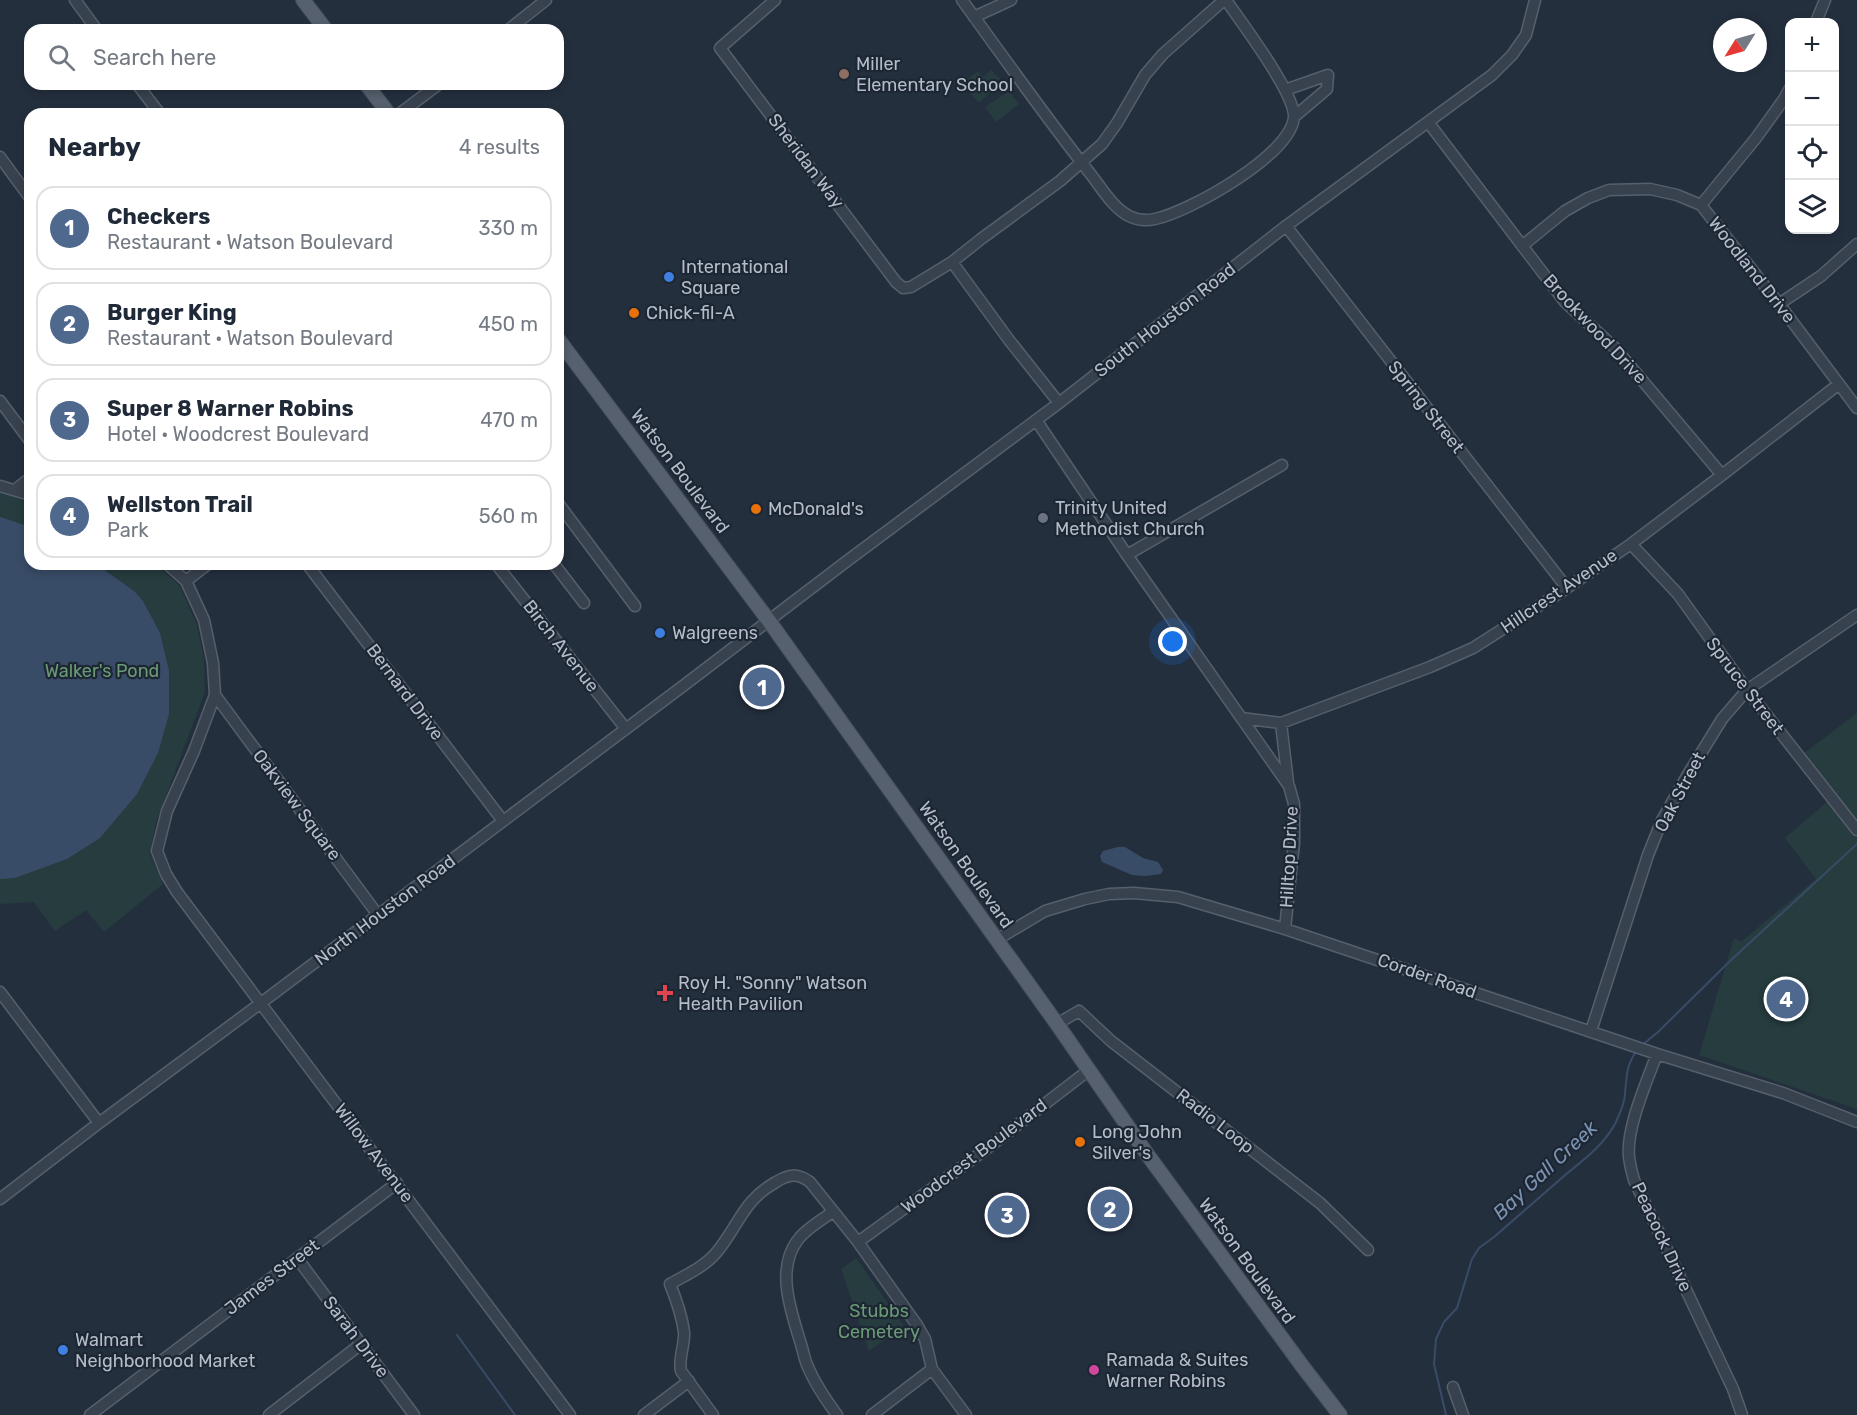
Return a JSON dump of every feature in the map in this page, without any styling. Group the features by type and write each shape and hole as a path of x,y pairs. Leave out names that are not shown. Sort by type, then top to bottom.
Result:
{"main road":[{"path":"303,0 321,24"},
{"path":"371,90 384,108"},
{"name":"Watson Boulevard","path":"564,347 769,621 1161,1173 1340,1415"}],"street":[{"path":"75,0 93,24"},
{"path":"516,24 546,0"},
{"name":"Sheridan Way","path":"775,0 720,48 896,282 903,288 911,287 952,262 1082,162 1102,144 1145,75 1163,54 1225,0"},
{"path":"962,0 1118,209 1143,221 1186,209 1255,168 1288,134 1294,117 1327,89 1328,75 1285,90"},
{"path":"974,17 1011,0"},
{"path":"1225,0 1285,90 1294,117"},
{"name":"South Houston Road","path":"769,621 1059,403 1286,226 1492,75 1512,56 1526,35 1535,0"},
{"path":"1818,18 1825,0"},
{"path":"142,90 155,108"},
{"path":"407,108 431,90"},
{"path":"1701,206 1785,97"},
{"name":"Brookwood Drive","path":"1428,122 1565,302 1615,348 1722,475"},
{"path":"0,157 24,190"},
{"name":"Woodland Drive","path":"1522,246 1565,212 1588,198 1609,190 1650,189 1677,195 1701,206 1779,304 1857,408"},
{"name":"Spring Street","path":"1286,226 1567,588"},
{"path":"1779,304 1821,276 1857,243"},
{"path":"952,262 1059,403"},
{"name":"Hillcrest Avenue","path":"1241,718 1281,723 1430,667 1473,648 1567,588 1631,543 1839,384"},
{"path":"0,401 24,433"},
{"name":"Hilltop Drive","path":"1036,420 1127,555 1289,786"},
{"path":"1127,555 1282,465"},
{"path":"16,489 24,483"},
{"path":"0,486 24,492"},
{"path":"564,510 635,606"},
{"name":"Spruce Street","path":"1631,543 1678,594 1747,690 1857,830"},
{"path":"174,570 186,581 204,620 213,663 215,695"},
{"path":"186,581 200,570"},
{"name":"Bernard Drive","path":"312,570 503,821"},
{"name":"Birch Avenue","path":"501,570 626,729"},
{"path":"559,570 584,603"},
{"name":"Oak Street","path":"1591,1031 1648,855 1662,820 1722,718 1747,690 1857,615"},
{"name":"North Houston Road","path":"0,1199 99,1122 261,1004 769,621"},
{"name":"Willow Avenue","path":"215,695 194,751 166,811 158,850 166,874 177,892 570,1415"},
{"name":"Oakview Square","path":"215,695 378,915"},
{"name":"Hilltop Drive","path":"1281,723 1293,804 1294,843 1285,929"},
{"name":"Corder Road","path":"996,940 1045,911 1097,896 1134,893 1178,897 1285,929 1657,1054 1783,1093 1857,1122"},
{"path":"0,992 99,1122"},
{"name":"Radio Loop","path":"1057,1024 1079,1011 1111,1041 1320,1203 1368,1250"},
{"name":"Peacock Drive","path":"1657,1054 1638,1103 1631,1135 1629,1156 1634,1180 1733,1389 1742,1415"},
{"name":"Woodcrest Boulevard","path":"858,1242 981,1153 1089,1070"},
{"path":"713,1415 681,1371 684,1333 670,1284 706,1263 718,1251 751,1200 781,1178 792,1175 800,1175 810,1182 858,1242 925,1339 932,1369 966,1415"},
{"name":"James Street","path":"90,1415 397,1183"},
{"path":"832,1212 797,1241 790,1255 787,1289 808,1367 837,1415"},
{"name":"Sarah Drive","path":"297,1258 414,1415"},
{"path":"269,1415 361,1344"},
{"path":"872,1415 932,1369"},
{"path":"644,1415 689,1382"},
{"path":"1453,1387 1463,1415"}],"green space":[{"path":"991,70 1000,79 991,85 994,89 979,103 962,84 978,71 983,77"},
{"path":"1009,91 1019,104 996,122 985,107"},
{"name":"Walker's Pond","path":"0,493 24,501 24,570 162,570 180,586 197,625 204,659 205,692 156,822 150,854 163,884 104,932 86,910 55,931 34,902 0,904"},
{"path":"1857,713 1857,826 1803,754"},
{"path":"1828,801 1857,838 1857,1109 1699,1055 1734,938 1741,942 1816,879 1785,838"},
{"name":"Stubbs Cemetery","path":"856,1258 904,1326 869,1351 841,1269"}],"water":[{"name":"Walker's Pond","path":"0,517 24,525 24,570 104,570 134,591 143,601 160,633 169,671 169,714 158,753 137,794 100,838 67,859 15,878 0,879"},
{"path":"1125,847 1143,858 1158,862 1163,870 1161,874 1132,875 1102,862 1100,856 1103,851"}],"waterway":[{"name":"Bay Gall Creek","path":"1641,1046 1857,844"},
{"name":"Bay Gall Creek","path":"1446,1415 1434,1364 1436,1339 1444,1322 1457,1308 1472,1259 1479,1248 1585,1159 1604,1140 1622,1109 1628,1071 1637,1050"},
{"path":"457,1335 515,1415"}],"place":[{"name":"Miller Elementary School","path":"844,74"},
{"name":"International Square","path":"669,277"},
{"name":"Chick-fil-A","path":"634,313"},
{"name":"McDonald's","path":"756,509"},
{"name":"Trinity United Methodist Church","path":"1043,518"},
{"name":"Walgreens","path":"660,633"},
{"name":"Checkers","path":"762,687"},
{"name":"Roy H. \"Sonny\" Watson Health Pavilion","path":"665,993"},
{"name":"Wellston Trail","path":"1786,999"},
{"name":"Long John Silver's","path":"1080,1142"},
{"name":"Burger King","path":"1110,1209"},
{"name":"Super 8 Warner Robins","path":"1007,1215"},
{"name":"Walmart Neighborhood Market","path":"63,1350"},
{"name":"Ramada & Suites Warner Robins","path":"1094,1370"}]}
